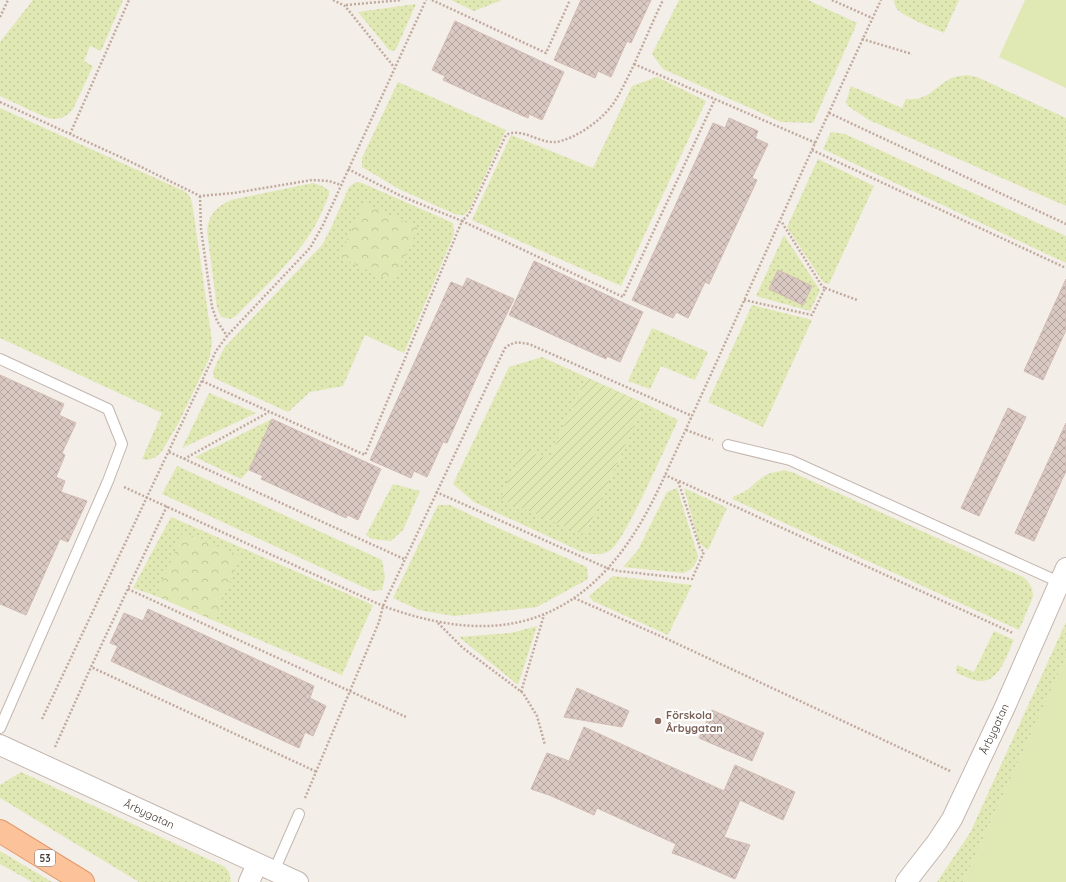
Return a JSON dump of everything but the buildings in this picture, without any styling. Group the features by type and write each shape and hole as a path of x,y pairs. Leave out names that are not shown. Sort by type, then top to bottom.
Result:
{"main road":[{"name":"53","path":"0,831 83,882"}],"street":[{"name":"Årbygatan","path":"906,882 937,842 952,819 1063,575"},
{"name":"Årbygatan","path":"0,745 267,872 298,882"},
{"path":"249,882 267,872"}],"lane":[{"path":"0,359 108,409 122,444 108,481 0,728"},
{"path":"728,445 790,460 1063,575"},
{"path":"267,872 299,814"}],"path":[{"path":"0,17 8,0"},
{"path":"70,134 129,0"},
{"path":"333,0 345,6 394,67"},
{"path":"345,6 402,0"},
{"path":"42,719 216,351 226,336 310,248 323,225 394,67 426,0"},
{"path":"432,0 546,53 570,0"},
{"path":"202,381 364,455 462,221 469,214 506,135 512,132 518,132 546,142 562,141 584,130 605,114 612,105 634,64 663,0"},
{"path":"832,0 872,18"},
{"path":"108,481 148,497 383,606 405,614 437,622 469,627 489,627 526,621 544,614 574,598 607,568 634,533 647,512 686,430 881,0"},
{"path":"862,39 912,54"},
{"path":"634,64 816,143"},
{"path":"348,169 401,196 462,221 623,297 715,99"},
{"path":"0,102 200,196 234,193 312,180 329,181 341,185"},
{"path":"829,113 1066,224"},
{"path":"812,150 1066,268"},
{"path":"200,196 201,229 212,307 217,321 226,336"},
{"path":"780,220 822,286 857,300"},
{"path":"744,300 812,315 825,288"},
{"path":"299,814 379,622 383,606 505,348 512,342 529,344 692,416"},
{"path":"184,459 269,411"},
{"path":"686,430 728,445"},
{"path":"169,452 404,559"},
{"path":"665,475 1033,642"},
{"path":"436,492 607,568 618,571 692,579 704,552 700,548 678,481"},
{"path":"46,766 167,506"},
{"path":"128,589 406,717"},
{"path":"574,598 667,639 970,780"},
{"path":"521,692 544,614"},
{"path":"437,622 463,648 521,692 537,716 545,745"},
{"path":"91,667 317,772"}],"green space":[{"path":"33,0 123,0 101,51 90,46 84,61 93,66 73,109 64,117 57,119 45,117 0,96 0,42"},
{"path":"451,0 502,0 474,11"},
{"path":"679,0 808,0 857,23 813,123 781,122 663,69 652,54"},
{"path":"894,0 959,0 944,33 912,19 901,12 896,8"},
{"path":"1025,0 1066,0 1066,88 999,57"},
{"path":"416,4 396,49 393,51 389,50 358,12"},
{"path":"967,75 977,77 1066,118 1066,206 869,120 848,106 846,102 851,86 902,108 906,99 924,97 950,79"},
{"path":"657,77 706,101 621,286 472,220 511,135 593,168 632,86"},
{"path":"398,82 506,130 469,210 464,215 457,215 399,189 362,167 362,158"},
{"path":"0,108 184,191 189,195 192,202 212,341 211,350 209,359 178,424 162,451 156,457 148,460 142,459 162,413 0,338"},
{"path":"831,132 845,134 1066,236 1066,263 823,149"},
{"path":"818,159 874,186 829,284 823,282 787,227"},
{"path":"356,182 362,183 453,223 454,234 404,353 365,335 343,386 310,392 288,412 214,378 213,371 224,348 322,245 349,187"},
{"path":"313,183 320,185 329,191 329,195 317,222 308,237 283,268 237,315 231,319 221,317 217,308 207,231 211,216 221,205 231,200"},
{"path":"364,203 418,228 393,282 339,257"},
{"path":"784,235 820,290 810,311 756,296"},
{"path":"752,305 812,320 763,427 708,402"},
{"path":"652,328 708,352 695,380 661,366 650,389 628,381"},
{"path":"542,357 586,377 549,459 585,535 644,403 678,420 625,531 616,544 606,553 596,554 582,552 474,502 453,484 509,367"},
{"path":"586,377 644,403 585,535 500,499 523,448 549,459"},
{"path":"209,393 256,413 182,448"},
{"path":"272,419 249,470 241,479 195,457"},
{"path":"177,466 382,560 385,577 382,590 372,591 162,494"},
{"path":"785,470 1023,577 1031,586 1033,597 1019,630 732,499 734,496 747,490 766,475"},
{"path":"393,484 420,491 403,530 391,541 372,539 366,535"},
{"path":"677,488 698,556 695,565 683,573 623,567 638,550 667,492"},
{"path":"684,488 727,508 708,550 699,543"},
{"path":"438,505 450,505 587,567 588,579 537,607 454,616 419,610 393,598"},
{"path":"171,517 373,605 342,675 156,596 133,588"},
{"path":"183,532 241,556 214,620 156,596"},
{"path":"613,576 692,585 668,635 593,601 589,596"},
{"path":"1066,622 1066,657 963,882 937,882 970,833"},
{"path":"537,626 518,685 459,637 511,633"},
{"path":"994,631 1014,640 998,672 988,680 981,681 957,673 957,665 974,672"},
{"path":"1066,657 1066,882 963,882"},
{"path":"21,772 225,867 229,872 231,882 139,882 0,798 0,785"},
{"path":"0,851 52,882 32,882 0,864"}],"place":[{"name":"Förskola Årbygatan","path":"658,721"}]}
